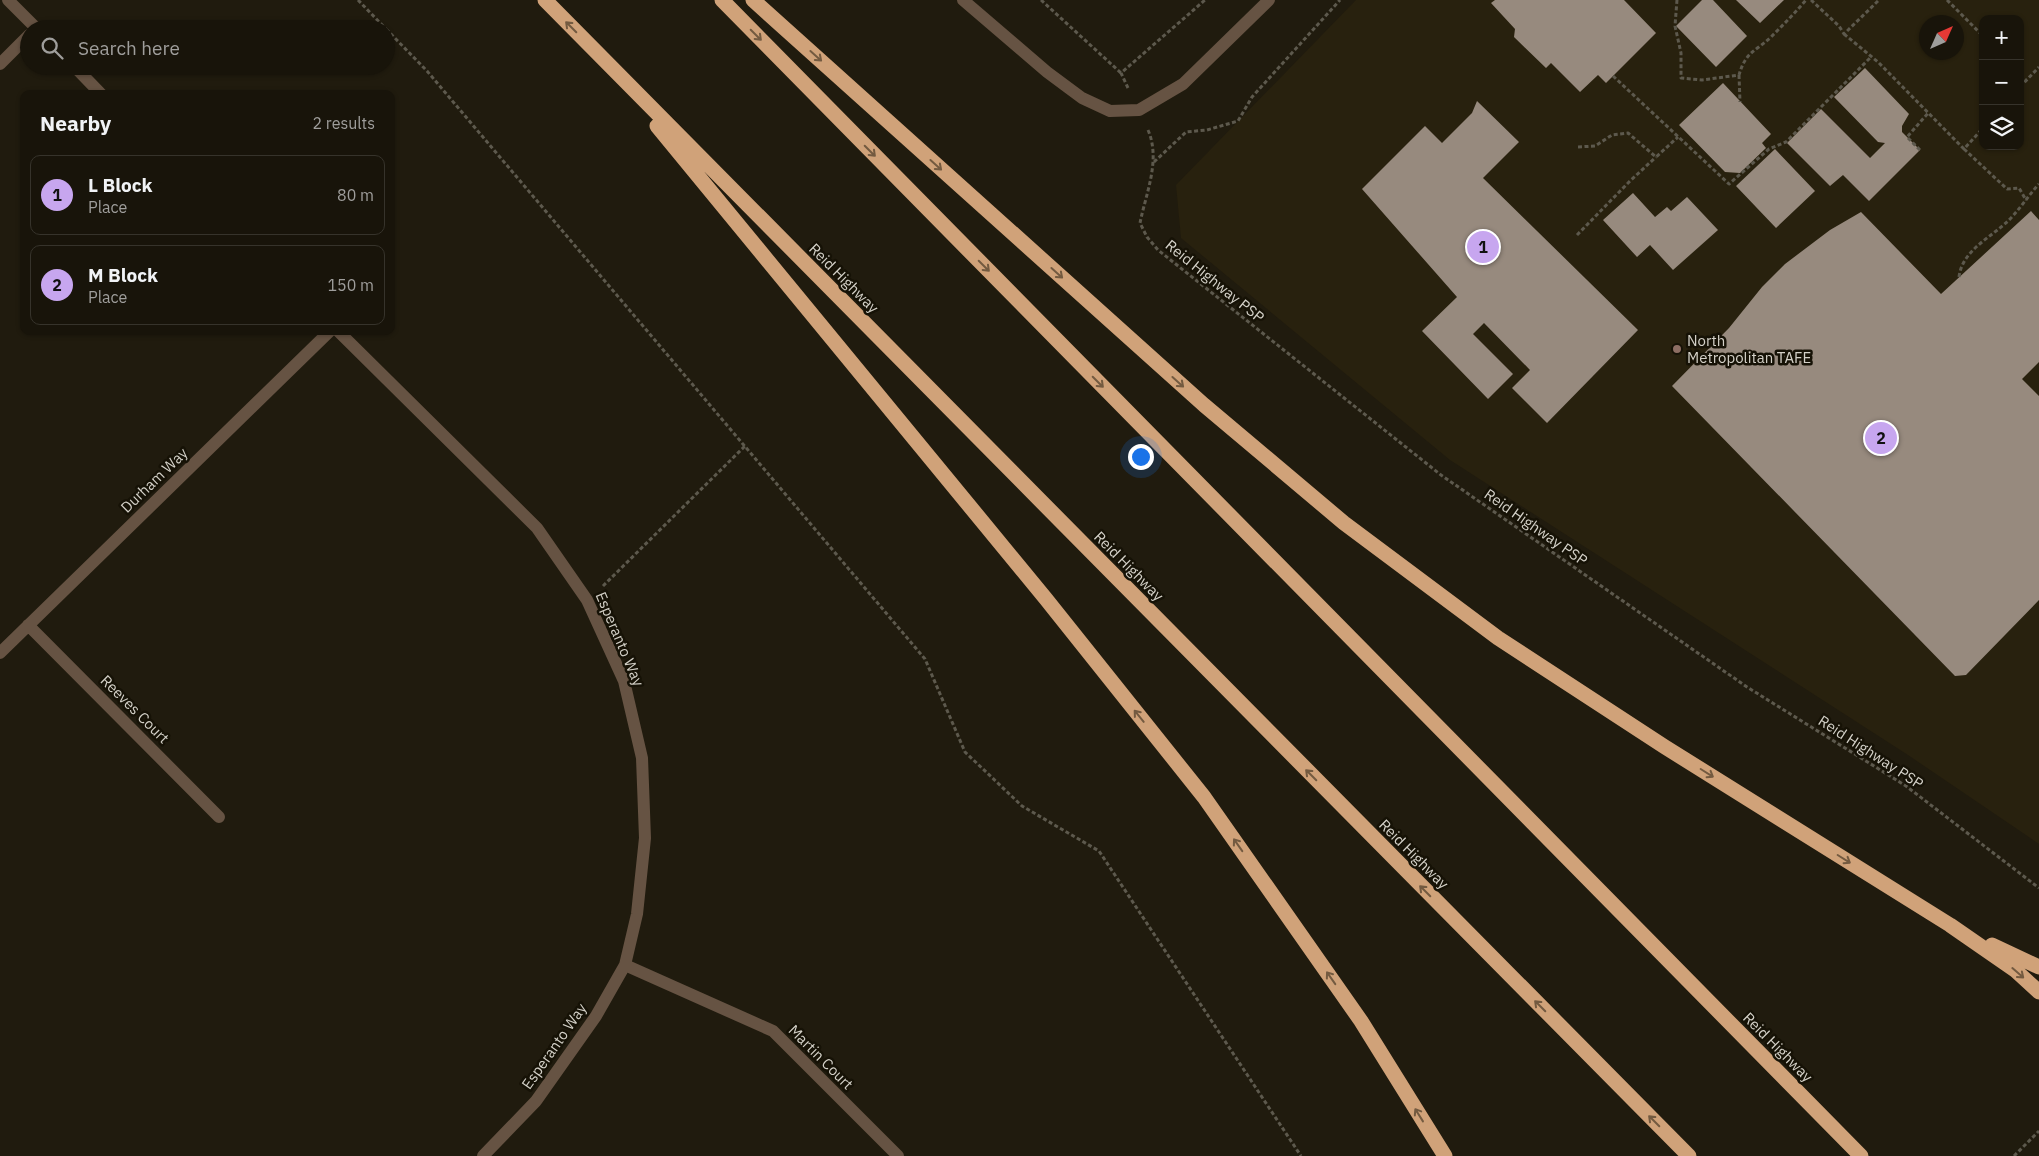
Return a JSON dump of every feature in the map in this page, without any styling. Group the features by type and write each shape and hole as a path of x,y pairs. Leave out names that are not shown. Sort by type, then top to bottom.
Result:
{"highway":[{"name":"Reid Highway","path":"544,0 1689,1156"},
{"name":"Reid Highway","path":"722,0 1861,1156"},
{"path":"753,0 1204,405 1344,523 1506,643 1665,747 1950,925 2016,970 2039,992"},
{"path":"598,55 1046,599 1204,797 1361,1021 1445,1156"},
{"path":"1950,925 2039,967"}],"street":[{"path":"8,0 25,20"},
{"path":"963,0 1047,72 1082,98 1110,112 1138,110 1183,84 1269,0"},
{"path":"0,64 20,44"},
{"path":"83,75 98,90"},
{"name":"Durham Way","path":"0,653 326,335"},
{"name":"Esperanto Way","path":"342,335 537,528 588,600 624,682 642,758 645,838 636,914 625,965 596,1016 536,1102 483,1156"},
{"name":"Reeves Court","path":"28,625 219,817"},
{"name":"Martin Court","path":"625,965 773,1031 898,1156"}],"path":[{"path":"358,0 377,20"},
{"path":"1041,0 1121,73 1205,0"},
{"path":"1154,162 1186,132 1207,130 1238,121 1252,97 1340,0"},
{"path":"1677,0 1675,26 1681,53 1680,78 1702,80 1739,74"},
{"path":"1740,102 1739,74 1743,61 1770,38 1806,0"},
{"path":"1811,0 1839,26 1844,34 1929,112 2007,189 2018,188 2026,200"},
{"path":"1844,34 1879,0"},
{"path":"1947,0 1979,32"},
{"path":"395,38 427,71 925,659 965,752 1022,806 1099,851 1301,1156"},
{"path":"1613,76 1730,184 1769,149 1786,142 1871,57"},
{"path":"2024,82 2039,67"},
{"name":"Reid Highway PSP","path":"1121,73 1151,139 1154,162 1140,223 1147,237 1158,250 1441,475 1747,687 1906,786 2039,888"},
{"path":"1920,150 1907,137 1929,112"},
{"path":"1964,148 1979,132"},
{"path":"1578,147 1595,146 1612,135 1628,133 1656,157"},
{"path":"1577,235 1630,180 1678,137"},
{"path":"1959,277 1965,260 1978,244 1993,235 2039,184"},
{"path":"588,600 745,446"},
{"path":"2014,1156 2039,1131"}],"shaded area":[{"name":"North Metropolitan TAFE","path":"1356,0 2039,0 2039,844 1908,755 1450,460 1181,238 1176,185"}],"building":[{"path":"1495,0 1624,0 1656,33 1606,83 1598,75 1580,92 1551,63 1546,68 1514,37 1515,29 1491,3"},
{"path":"1702,0 1713,0 1747,36 1716,67 1676,26"},
{"path":"1736,0 1784,0 1760,23"},
{"path":"1865,68 1909,114 1902,126 1902,132 1920,150 1869,201 1843,175 1830,186 1787,143 1821,109 1870,158 1885,143 1878,142 1834,97"},
{"path":"1723,83 1771,134 1762,143 1766,148 1740,173 1725,172 1679,125"},
{"path":"1477,101 1519,142 1483,178 1638,330 1547,423 1512,388 1530,370 1484,323 1473,334 1513,374 1488,399 1422,331 1457,297 1362,189 1425,126 1442,143 1472,113"},
{"path":"1775,149 1815,191 1776,228 1736,186"},
{"path":"1633,193 1655,217 1667,207 1671,211 1687,197 1718,230 1673,270 1650,245 1637,257 1603,220"},
{"path":"2031,211 2039,220 2039,362 2022,379 2039,396 2039,600 1966,675 1955,676 1672,386 1729,328 1762,287 1785,264 1830,230 1861,212 1941,294"}],"place":[{"name":"L Block","path":"1483,247"},
{"name":"North Metropolitan TAFE","path":"1677,349"},
{"name":"M Block","path":"1881,438"}]}
